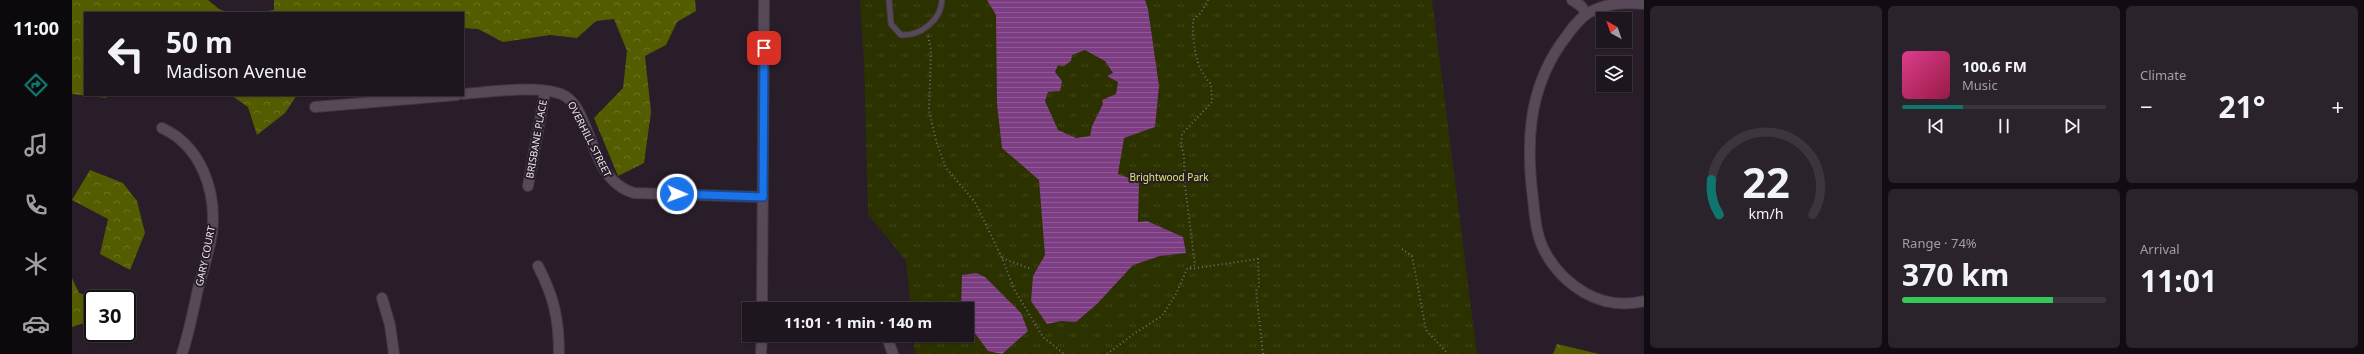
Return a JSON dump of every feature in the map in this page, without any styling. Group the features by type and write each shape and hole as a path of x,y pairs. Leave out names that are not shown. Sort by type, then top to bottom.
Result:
{"street":[{"path":"762,302 764,0"},
{"path":"1572,0 1581,6 1587,14"},
{"path":"1644,4 1617,3 1587,14 1575,24 1551,58 1534,98 1530,119 1530,171 1537,230 1544,250 1552,263 1578,289 1597,299 1610,302 1627,303 1644,301"},
{"name":"OVERHILL STREET","path":"464,94 519,90 559,93 568,97 579,114 610,179 622,190 634,193 763,197"},
{"name":"BRISBANE PLACE","path":"528,186 545,92"},
{"path":"315,107 444,96"},
{"name":"GARY COURT","path":"162,128 174,134 194,153 207,180 213,209 209,245 182,354"},
{"path":"538,266 551,292 559,326 559,354"},
{"path":"382,298 390,325 394,354"},
{"path":"762,342 762,354"},
{"path":"889,342 893,354"}],"lane":[{"path":"889,0 889,18 895,31 901,35 910,35 926,29 941,12 942,0"}],"path":[{"path":"1108,354 1135,333 1162,316 1176,294 1187,270 1195,265 1185,186 1184,156 1181,145 1182,134 1212,102 1211,84 1205,77 1193,46 1194,20 1201,13 1208,0"},
{"path":"926,29 931,50 929,110 936,141 946,168 975,202 1002,258 1014,289 1043,337 1064,354"},
{"path":"1402,249 1412,256 1426,330 1448,354"},
{"path":"1002,258 1031,269"},
{"path":"1187,270 1258,259 1259,286 1256,291 1263,354"}],"green space":[{"path":"72,0 208,0 219,9 226,12 84,12 84,95 72,94"},
{"path":"274,0 695,0 696,11 677,22 666,45 645,56 651,112 644,163 618,176 594,118 623,88 627,51 614,19 596,21 577,38 550,35 503,42 478,29 464,28 464,12 261,12 274,10"},
{"name":"Brightwood Park","path":"860,0 1432,0 1477,354 915,354 914,342 974,342 974,302 910,302 906,261 868,214 864,63"},
{"path":"89,96 106,96 106,98"},
{"path":"232,96 296,96 285,113 257,135 248,107"},
{"path":"90,170 123,183 137,201 145,233 130,270 100,254 108,219 72,200"},
{"path":"72,278 79,293 84,294 84,323 72,327"},
{"path":"1557,344 1599,354 1553,354"}],"shaded area":[{"path":"987,0 1145,0 1148,9 1159,86 1155,127 1124,138 1118,174 1139,182 1138,222 1147,221 1183,237 1186,253 1160,256 1133,265 1097,304 1076,322 1061,321 1047,324 1031,301 1033,276 1045,255 1039,180 1002,148 997,104 996,15","holes":["1085,50 1105,61 1113,73 1107,76 1118,82 1116,94 1102,100 1103,104 1092,126 1090,136 1076,138 1058,130 1045,101 1048,92 1060,91 1062,81 1055,72 1058,65 1064,66 1071,61 1072,55"]},
{"path":"976,273 985,277 1021,313 1028,331 1002,354 988,351 974,332 974,302 961,302 962,275"}],"route":[{"path":"677,194 763,197 764,48"}]}
